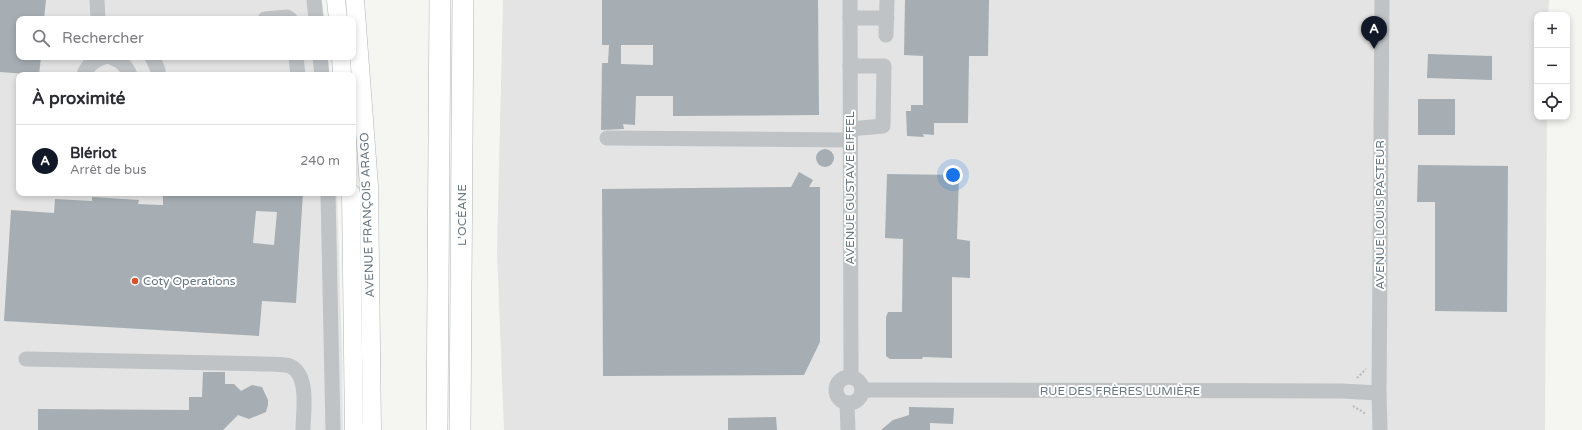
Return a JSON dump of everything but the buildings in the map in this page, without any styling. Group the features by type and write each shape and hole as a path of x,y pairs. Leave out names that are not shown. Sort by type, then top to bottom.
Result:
{"highway":[{"name":"L’OCÉANE","path":"437,430 440,0"},
{"name":"L’OCÉANE","path":"460,430 463,0"}],"main road":[{"path":"336,0 338,16"},
{"name":"AVENUE FRANÇOIS ARAGO","path":"355,0 368,186 372,430"},
{"path":"341,60 342,72"},
{"name":"AVENUE FRANÇOIS ARAGO","path":"351,196 354,430"}],"street":[{"path":"96,0 98,16"},
{"path":"314,0 316,16"},
{"name":"AVENUE GUSTAVE EIFFEL","path":"850,0 851,376"},
{"path":"886,35 887,0"},
{"name":"AVENUE LOUIS PASTEUR","path":"1380,430 1378,393 1382,0"},
{"path":"850,18 887,18"},
{"path":"118,60 126,66 129,72"},
{"path":"153,60 158,72"},
{"path":"296,60 298,72"},
{"path":"320,60 322,72"},
{"path":"607,138 850,134 883,126 884,66 850,66"},
{"path":"328,196 332,430"},
{"path":"26,360 255,363 290,366 299,373 304,385 303,430"},
{"path":"851,376 860,384 862,390 860,396 854,402 847,403 841,401 837,396 835,389 837,382 842,378 851,376"},
{"name":"RUE DES FRÈRES LUMIÈRE","path":"862,390 1326,391 1378,393"},
{"path":"847,403 848,430"}],"shaded area":[{"path":"0,0 322,0 324,16 16,16 16,60 328,60 329,72 16,72 16,196 337,196 343,430 0,430"},
{"path":"503,0 1549,0 1548,12 1534,12 1534,120 1547,120 1545,430 504,430 497,251"}],"place":[{"name":"Blériot","path":"1374,49"},
{"name":"Coty Operations","path":"135,281"}]}
